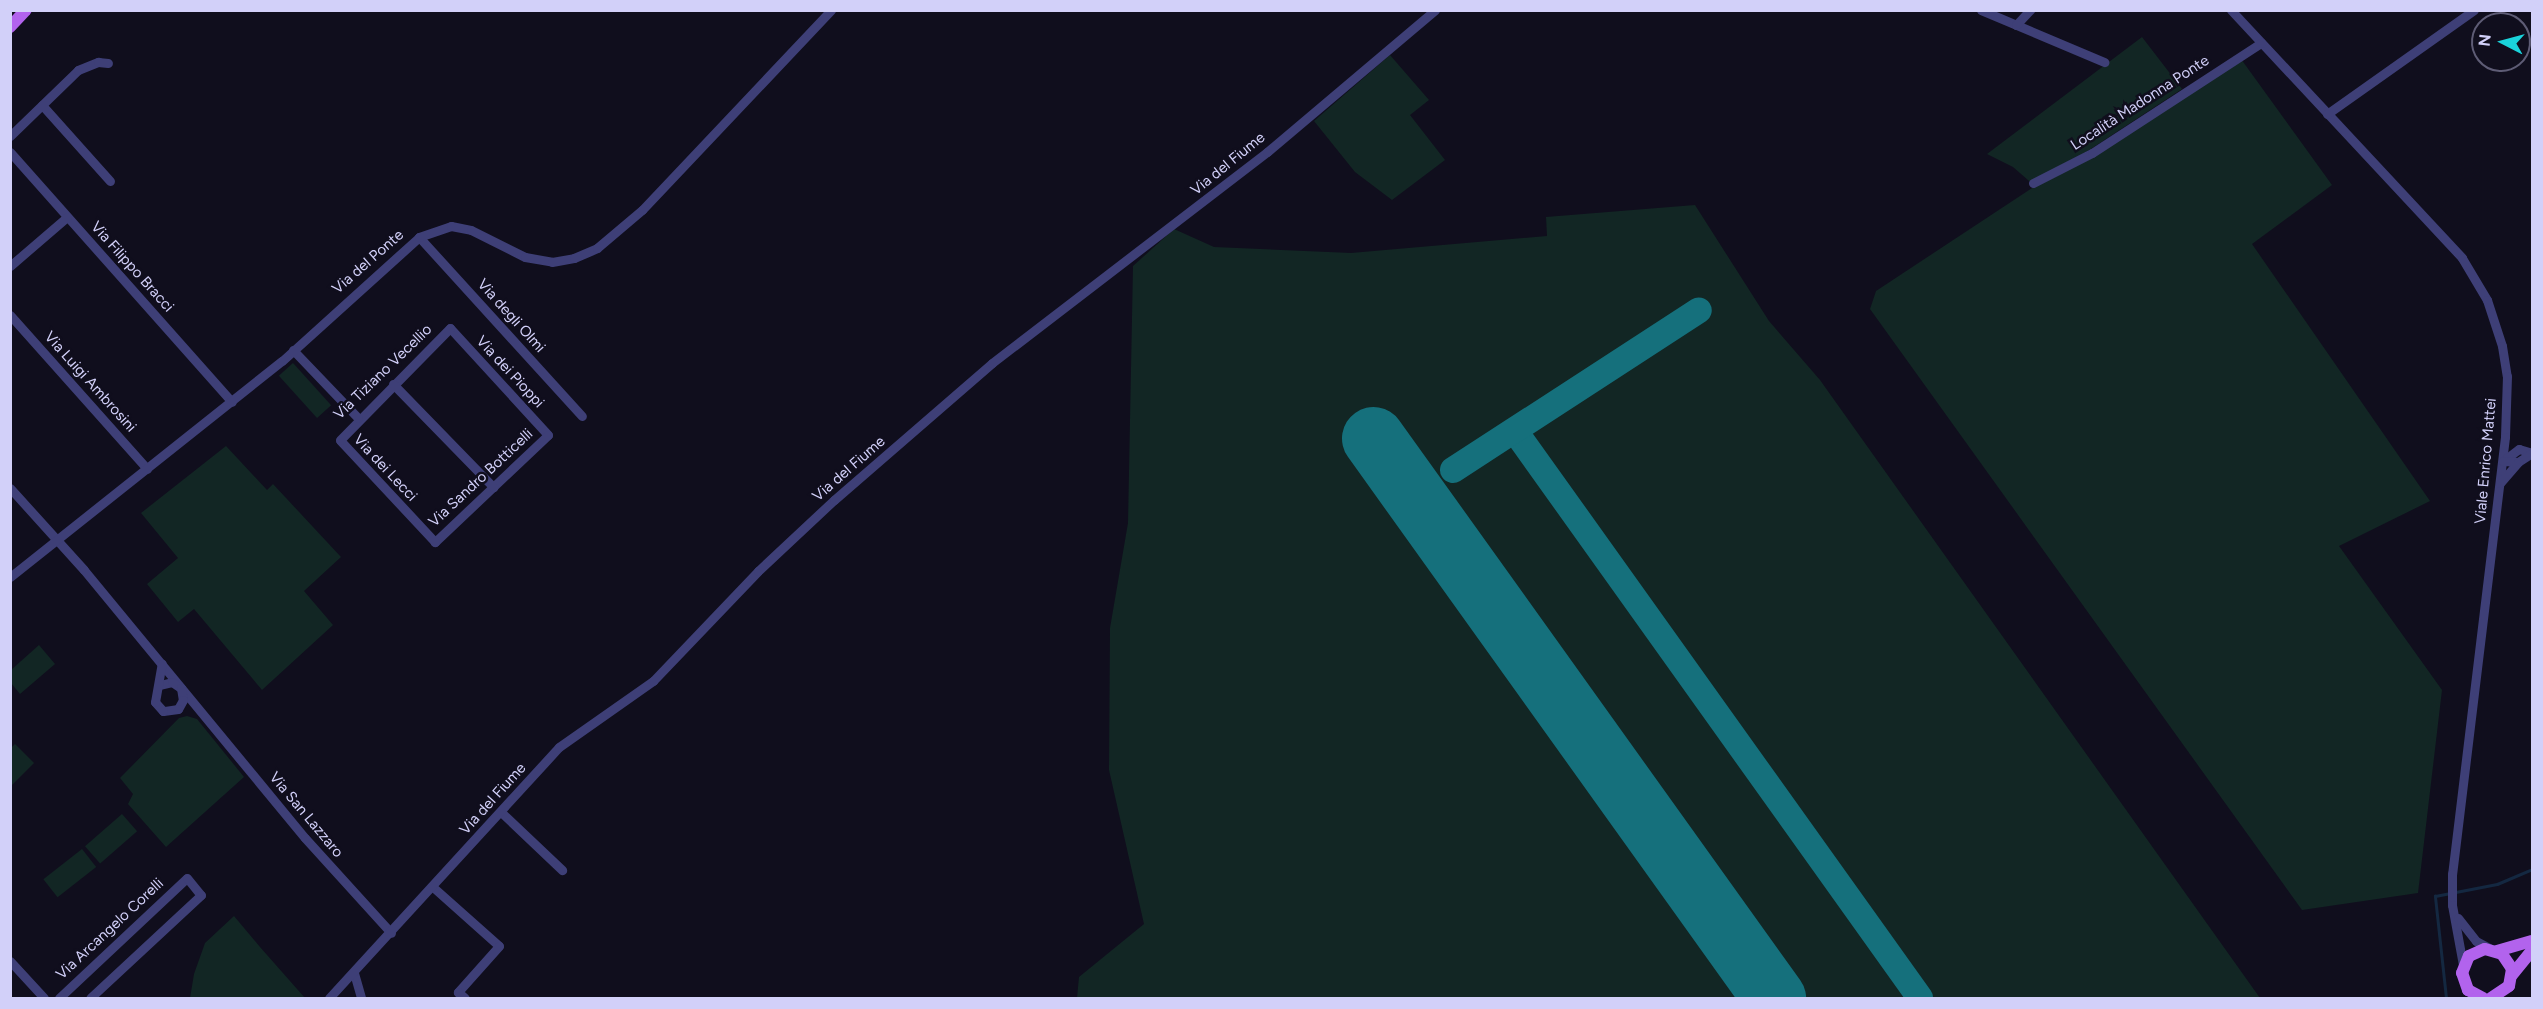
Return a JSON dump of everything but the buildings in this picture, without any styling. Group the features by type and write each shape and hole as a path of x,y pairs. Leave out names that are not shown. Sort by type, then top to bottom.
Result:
{"main road":[{"path":"10,27 26,10"},
{"path":"2482,999 2471,994 2463,967 2474,953 2532,940"},
{"path":"2494,950 2510,963 2512,975"},
{"path":"2495,998 2509,986 2512,975 2532,950"}],"street":[{"name":"Via del Ponte","path":"10,577 43,548 232,402 419,237 451,226 471,231 525,257 552,262 574,258 597,248 642,210 831,10"},
{"name":"Via del Fiume","path":"329,999 434,888 559,747 584,726 639,694 780,550 992,363 1207,200 1435,10"},
{"path":"1981,10 2104,62"},
{"path":"2016,25 2030,10"},
{"name":"Viale Enrico Mattei","path":"2231,10 2474,275 2502,346 2507,376 2503,461 2452,874 2452,905 2463,967"},
{"path":"2328,114 2474,10"},
{"name":"Località Madonna Ponte","path":"2033,183 2092,153 2261,43"},
{"path":"10,136 78,70 98,62 108,63"},
{"path":"42,105 110,181"},
{"name":"Via Filippo Bracci","path":"10,152 232,402"},
{"path":"10,266 68,217"},
{"name":"Via degli Olmi","path":"419,237 582,416"},
{"name":"Via Luigi Ambrosini","path":"10,315 147,469"},
{"name":"Via Tiziano Vecellio","path":"340,440 358,418 450,328"},
{"name":"Via dei Pioppi","path":"450,328 548,435"},
{"path":"293,350 358,418"},
{"path":"393,384 493,487"},
{"name":"Via Sandro Botticelli","path":"435,542 548,435"},
{"path":"2505,436 2519,449 2532,453"},
{"name":"Via dei Lecci","path":"340,440 435,542"},
{"path":"2503,461 2519,449"},
{"path":"2500,483 2518,462 2532,453"},
{"path":"2503,461 2518,462"},
{"name":"Via San Lazzaro","path":"10,488 55,540 66,549 304,838 391,933"},
{"path":"43,526 43,548 66,549"},
{"path":"162,664 160,685 154,697 159,708 168,712 178,709 202,712"},
{"path":"160,685 172,682 181,688 183,700 178,709"},
{"path":"502,813 562,870"},
{"name":"Via Arcangelo Corelli","path":"59,999 187,878 201,895 90,999"},
{"path":"434,888 499,946 458,992 465,999"},
{"path":"2452,905 2462,926 2494,950"},
{"path":"10,961 44,999"},
{"path":"354,973 361,999"}],"green space":[{"path":"2142,37 2182,89 2042,181 2241,59 2332,185 2252,244 2430,501 2339,546 2442,690 2418,893 2302,910 1870,309 1876,291 2035,186 2013,167 1987,154"},
{"path":"1390,55 1429,100 1410,115 1445,160 1392,200 1355,172 1314,121"},
{"path":"1695,205 1769,321 1820,380 2260,998 1077,998 1079,977 1144,924 1109,770 1110,628 1128,523 1133,266 1174,229 1214,247 1351,253 1547,236 1546,217"},
{"path":"293,363 331,405 317,418 279,376"},
{"path":"226,446 267,490 273,484 341,557 304,591 333,625 262,690 194,609 178,622 147,584 178,558 141,513"},
{"path":"39,645 55,664 20,694 11,683 11,670"},
{"path":"187,716 197,719 244,777 166,847 128,804 133,794 120,778 179,718"},
{"path":"15,744 34,763 11,786 11,748"},
{"path":"122,814 137,831 100,864 85,846"},
{"path":"82,849 96,867 58,897 43,879"},
{"path":"234,916 305,998 190,998 194,974 205,943"}],"waterway":[{"path":"2446,998 2435,896 2497,884 2532,869"}],"taxiway":[{"path":"1453,470 1699,310"},
{"path":"1515,431 1920,998"}],"runway":[{"path":"1373,438 1774,998"}]}
